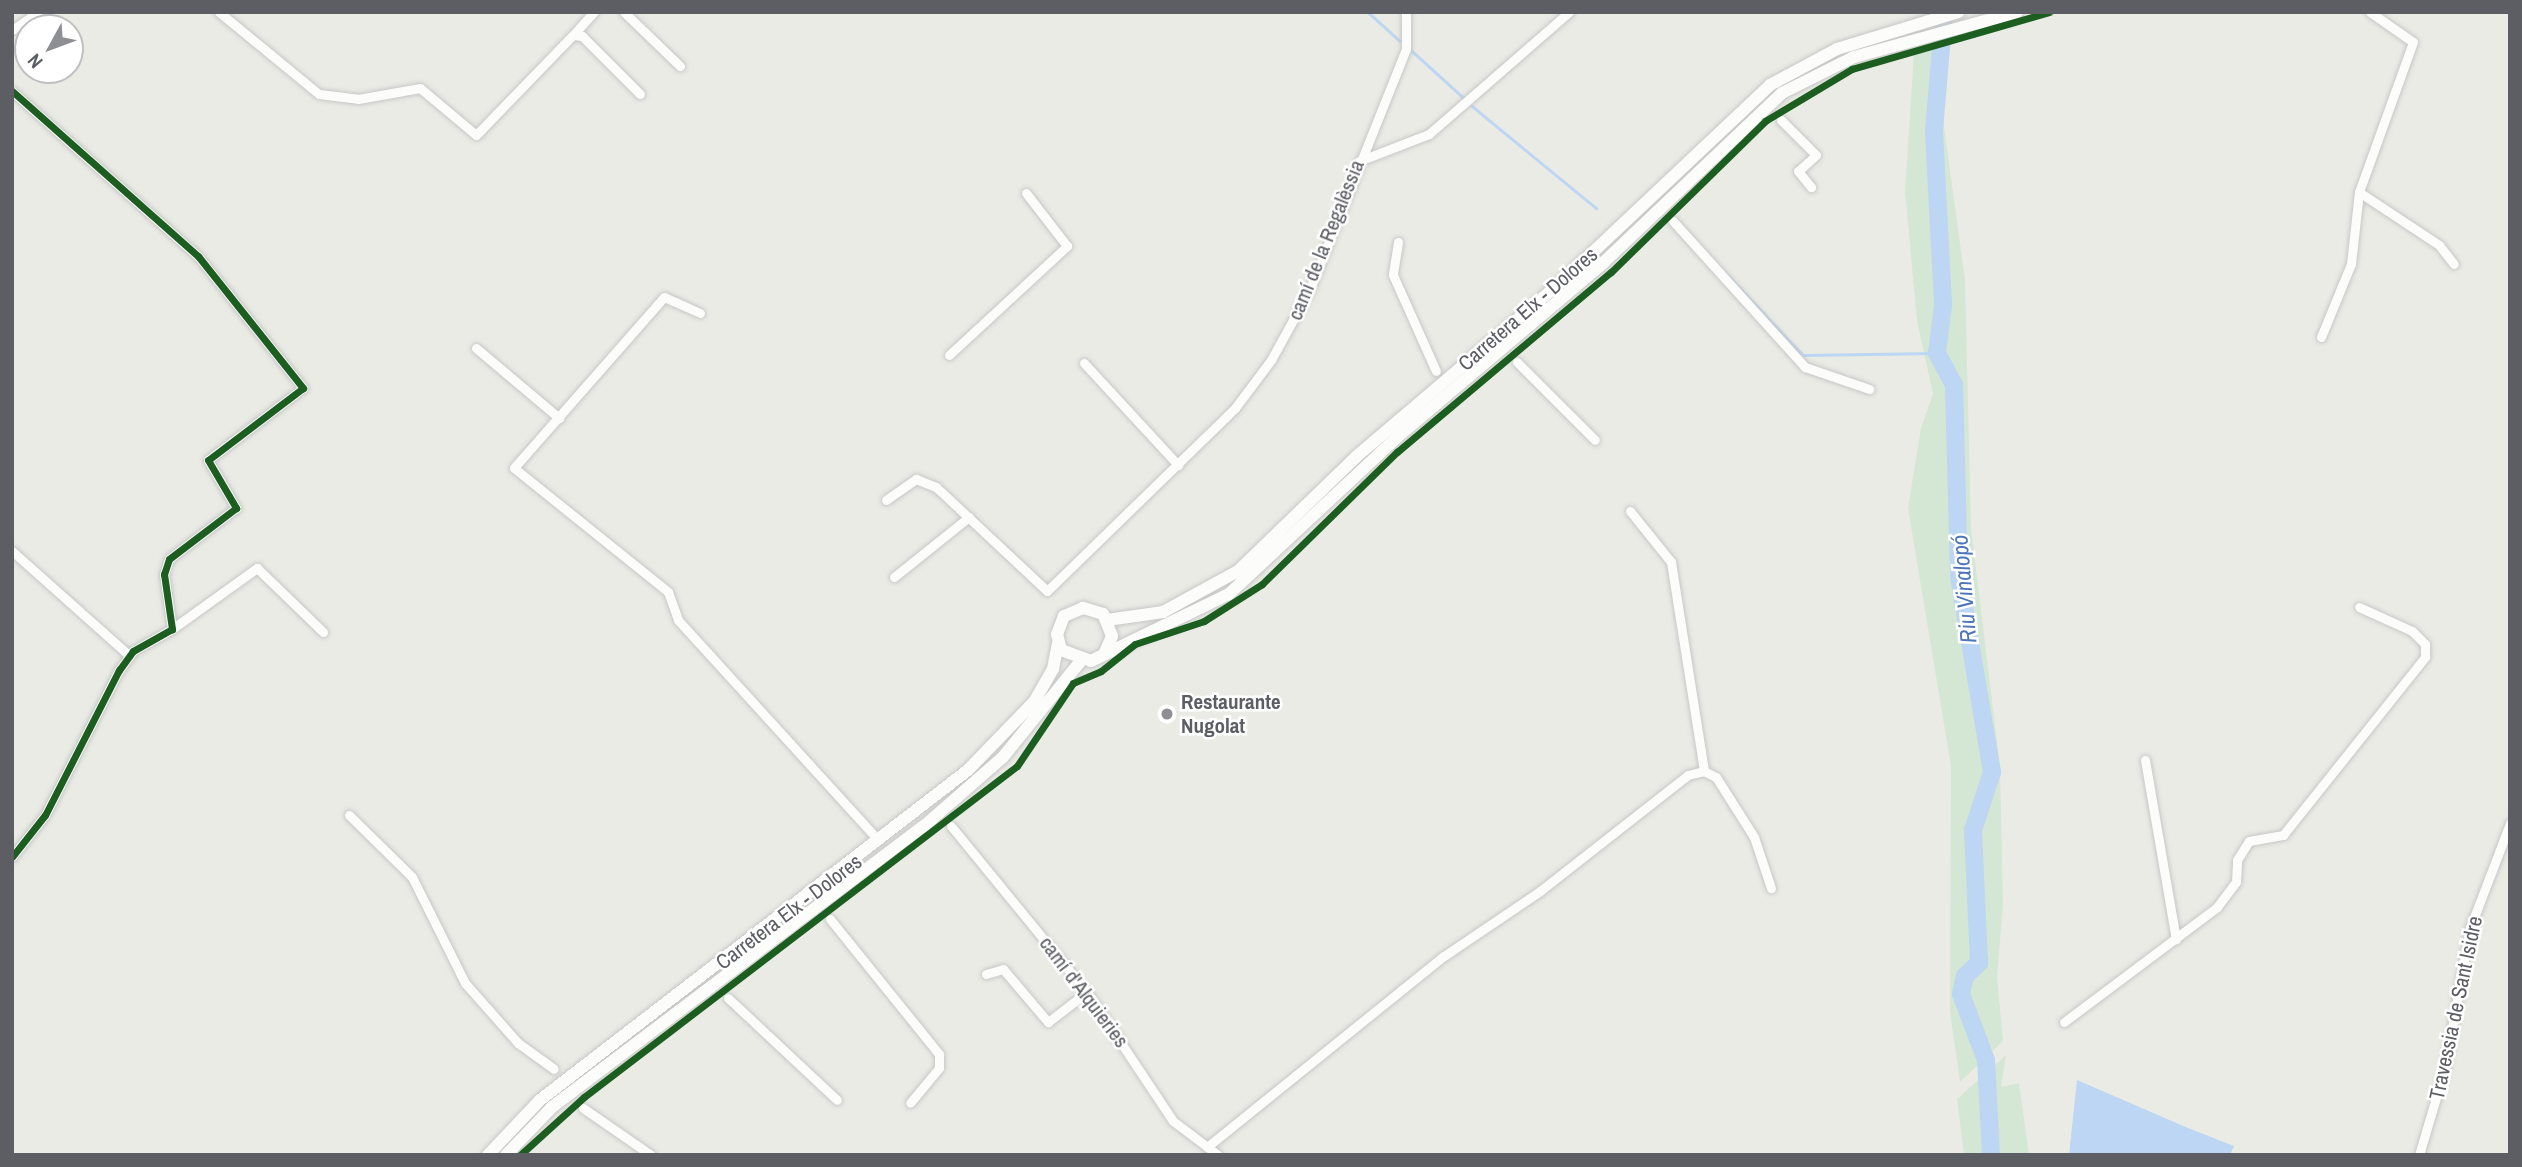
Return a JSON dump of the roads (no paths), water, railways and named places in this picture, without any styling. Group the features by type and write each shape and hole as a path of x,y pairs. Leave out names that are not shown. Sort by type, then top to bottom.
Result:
{"main road":[{"name":"Carretera Elx - Dolores","path":"1107,620 1163,612 1238,571 1382,433 1600,247 1751,99 1812,60 1897,29 1959,12"},
{"name":"Carretera Elx - Dolores","path":"1105,652 1199,611 1248,580 1381,452 1604,262 1757,112 1825,69 1902,43 2017,12"},
{"path":"1096,610 1107,620 1112,636 1105,652 1080,662 1058,643 1059,624 1070,611 1096,610"},
{"name":"Carretera Elx - Dolores","path":"488,1155 540,1100 968,771 1034,702 1054,669 1058,643"},
{"name":"Carretera Elx - Dolores","path":"506,1155 552,1107 924,826 1003,757 1080,662"}],"street":[{"path":"12,30 38,12"},
{"path":"219,12 319,94 358,99 420,88 476,135 594,12"},
{"path":"624,12 680,65"},
{"name":"camí de la Regalèssia","path":"969,517 1046,591 1235,408 1295,321 1406,49 1406,12"},
{"path":"1359,161 1429,134 1569,12"},
{"path":"2321,337 2351,264 2359,192 2413,42 2370,12"},
{"path":"573,36 582,36 640,93"},
{"path":"12,91 198,256 303,388 208,460 236,508 169,559 164,574 172,629"},
{"path":"1781,120 1816,155 1798,172 1811,187"},
{"path":"2359,192 2439,245 2454,264"},
{"path":"949,355 1067,246 1026,193"},
{"path":"1673,221 1805,367 1869,389"},
{"path":"1398,242 1393,275 1436,371"},
{"path":"700,313 664,297 514,468 668,592 678,620 872,833"},
{"path":"476,348 559,418"},
{"path":"1517,362 1595,440"},
{"path":"1084,363 1178,465"},
{"path":"886,500 916,479 936,487 969,517 894,577"},
{"path":"1630,511 1671,562 1704,771"},
{"path":"12,551 130,656"},
{"path":"12,857 45,815 85,729 130,656 257,568 323,632"},
{"path":"2064,1022 2176,939 2236,882 2237,860 2249,841 2283,835 2425,657 2425,644 2412,631 2359,607"},
{"path":"2145,760 2176,939"},
{"path":"1207,1147 1444,955 1540,891 1688,775 1704,771 1716,777 1755,837 1771,888"},
{"path":"349,815 412,877 465,983 518,1042 554,1069"},
{"name":"Travessia de Sant Isidre","path":"2420,1155 2445,1067 2470,928 2510,823"},
{"name":"camí d'Alquieries","path":"951,826 1087,992 1173,1121 1218,1155"},
{"path":"830,919 939,1054 939,1068 910,1103"},
{"path":"986,974 1003,969 1048,1022 1087,992"},
{"path":"729,998 837,1100"},
{"path":"583,1108 651,1155"}],"water":[{"path":"2077,1080 2234,1146 2230,1155 2069,1155"}],"waterway":[{"path":"1368,12 1400,41"},
{"name":"Riu Vinalopó","path":"1944,12 1934,132 1943,305 1937,353 1954,385 1959,577 1992,772 1973,830 1979,963 1965,976 1961,994 1986,1060 1991,1155"},
{"path":"1411,50 1465,99"},
{"path":"1472,106 1596,208"},
{"path":"1725,272 1803,355 1937,353"}],"place":[{"name":"Restaurante Nugolat","path":"1167,714"}]}
